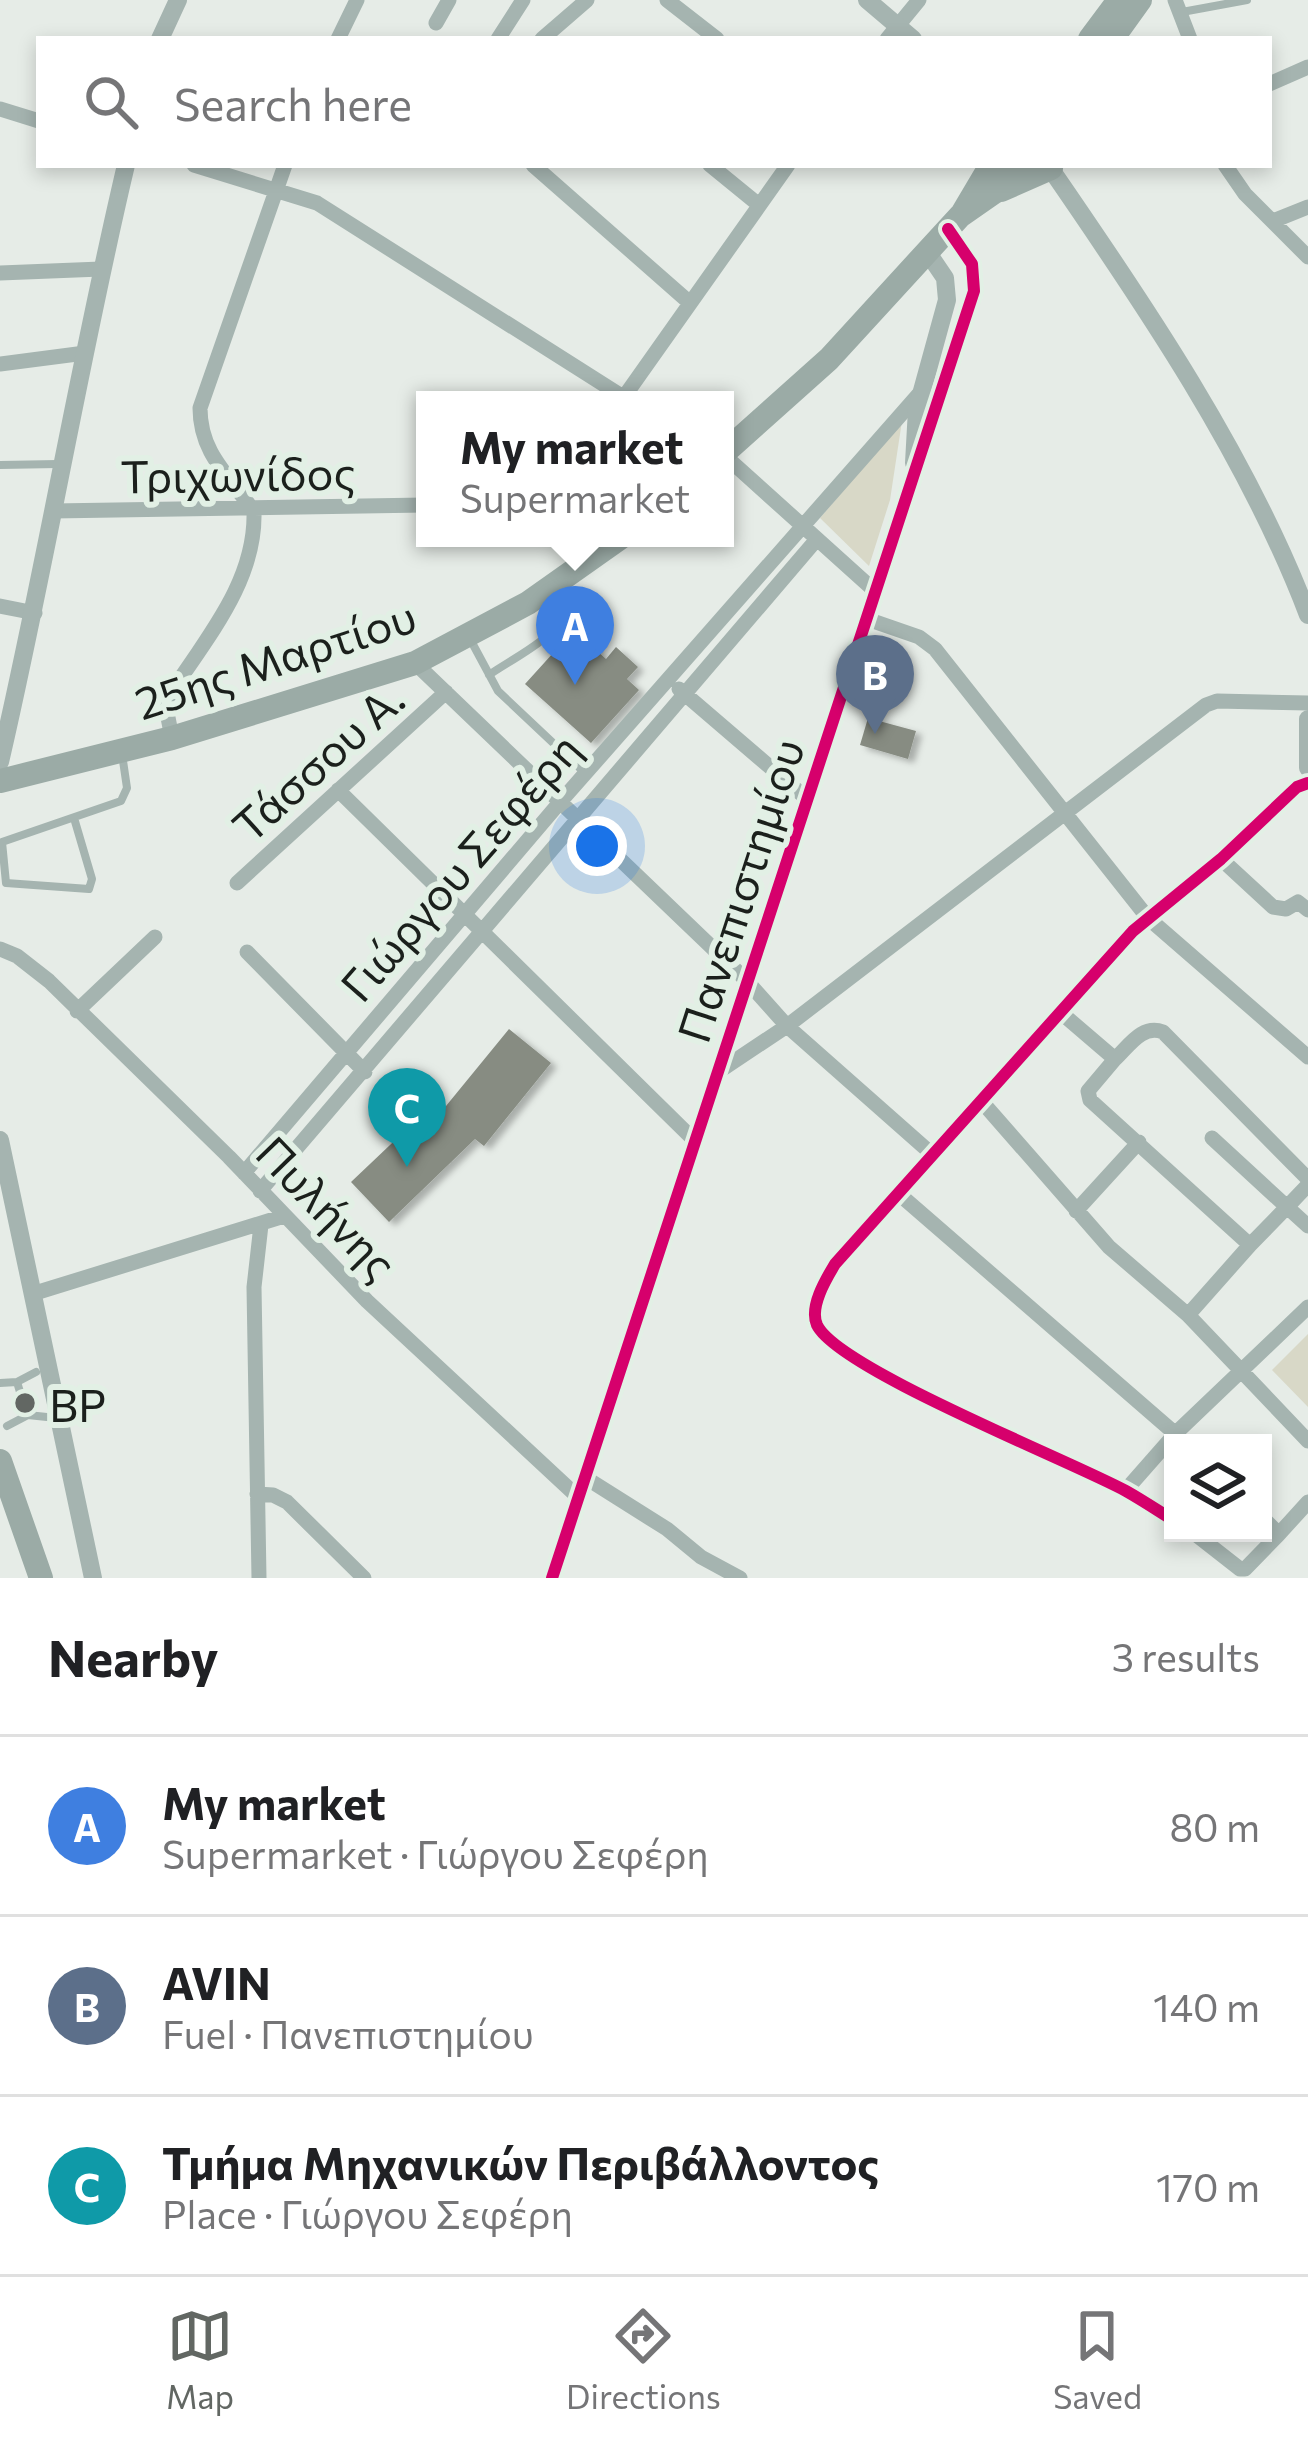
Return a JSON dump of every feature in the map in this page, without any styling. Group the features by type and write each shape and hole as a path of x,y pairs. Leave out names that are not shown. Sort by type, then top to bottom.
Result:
{"main road":[{"path":"1092,36 1119,0"},
{"path":"1114,36 1140,0"},
{"path":"734,446 829,359 928,253 954,223 989,168"},
{"path":"954,223 1016,168"},
{"path":"993,193 1048,168"},
{"name":"25ης Μαρτίου","path":"0,781 172,739 415,663 554,587 608,547"},
{"path":"0,1461 5,1489 41,1578"}],"street":[{"path":"161,36 178,0"},
{"path":"343,36 357,0"},
{"path":"436,23 449,0"},
{"path":"500,36 523,0"},
{"path":"551,36 587,0"},
{"path":"667,0 713,36"},
{"path":"867,0 899,35 920,0"},
{"path":"1179,6 1189,36"},
{"path":"1272,83 1308,67"},
{"path":"0,110 36,120"},
{"path":"0,762 125,168"},
{"path":"204,168 329,209 613,391"},
{"path":"172,739 165,702 233,595 252,537 252,507 210,455 200,408 284,168"},
{"path":"535,168 690,303"},
{"path":"714,168 759,206"},
{"path":"631,391 786,168"},
{"path":"1051,168 1107,248 1254,492 1308,615"},
{"path":"1227,168 1245,194 1308,257"},
{"path":"1273,221 1308,207"},
{"name":"Πανεπιστημίου","path":"552,1578 974,291 972,264 954,223"},
{"name":"Πανεπιστημίου","path":"914,468 921,392 947,300 942,269 928,253"},
{"path":"0,273 101,269"},
{"path":"0,364 85,353"},
{"name":"Γιώργου Σεφέρη","path":"244,1173 585,773 921,392"},
{"path":"734,462 876,592"},
{"name":"Τριχωνίδος","path":"52,512 416,505"},
{"name":"Γιώργου Σεφέρη","path":"260,1191 818,539"},
{"path":"0,606 35,613"},
{"path":"867,620 919,637 935,649 1148,918 1308,1057"},
{"path":"415,663 746,979 787,1026 933,1155"},
{"path":"667,679 806,798"},
{"name":"Τάσσου Α.","path":"237,883 446,692"},
{"path":"718,1072 787,1026 1206,705 1217,701 1308,703"},
{"path":"1308,719 1308,768"},
{"path":"1164,1515 1125,1491 897,1383 837,1345 818,1327 816,1310 827,1277 1059,1011 1148,918 1221,859 1297,787 1308,783"},
{"path":"338,790 694,1139"},
{"path":"1221,859 1273,907 1282,910 1295,901 1308,910"},
{"path":"76,1010 155,938"},
{"name":"Πυλήνης","path":"0,949 49,981 367,1300 579,1498"},
{"path":"247,952 364,1072"},
{"path":"0,962 27,965"},
{"path":"1059,1011 1115,1059"},
{"path":"1188,1316 1308,1182 1162,1032 1144,1032 1090,1088 1088,1097 1250,1245"},
{"path":"982,1103 1109,1247 1188,1316 1308,1441"},
{"path":"1212,1138 1308,1226"},
{"path":"0,1140 93,1578"},
{"path":"1076,1211 1138,1142"},
{"path":"899,1194 1176,1434"},
{"path":"32,1294 284,1216"},
{"path":"259,1578 254,1287 261,1226"},
{"path":"1185,1434 1308,1306"},
{"path":"1125,1491 1164,1454"},
{"path":"586,1478 667,1529 701,1557 740,1578"},
{"path":"257,1494 286,1502 364,1578"},
{"path":"1206,1542 1242,1570 1251,1566 1308,1502"},
{"path":"1272,1526 1280,1534"}],"lane":[{"path":"1179,6 1246,0"},
{"path":"0,465 63,464"},
{"path":"489,675 559,623 561,608 554,587"},
{"path":"468,636 498,691 585,773"},
{"path":"74,818 92,879 89,889 5,883 2,842 121,801 127,788 122,752"},
{"path":"0,1383 16,1382 36,1372"},
{"path":"16,1382 28,1415"},
{"path":"7,1426 28,1415 58,1418"}],"green space":[{"path":"902,421 890,500 869,566 820,518"},
{"path":"1308,1334 1308,1407 1272,1370"}],"building":[{"path":"574,630 606,659 616,647 638,667 627,679 639,690 591,743 525,684"},
{"path":"868,718 916,731 908,759 860,745"},
{"path":"509,1029 551,1063 484,1146 475,1139 389,1222 351,1182 429,1108 437,1117"}],"cycle path":[{"path":"552,1578 974,291 972,264 948,229"},
{"path":"1164,1514 1126,1491 866,1365 834,1344 817,1325 815,1310 835,1264 1133,931 1221,859 1297,787 1308,783"}],"place":[{"name":"My market","path":"575,685"},
{"name":"AVIN","path":"875,734"},
{"name":"Τμήμα Μηχανικών Περιβάλλοντος","path":"407,1167"},
{"name":"BP","path":"25,1403"}]}
